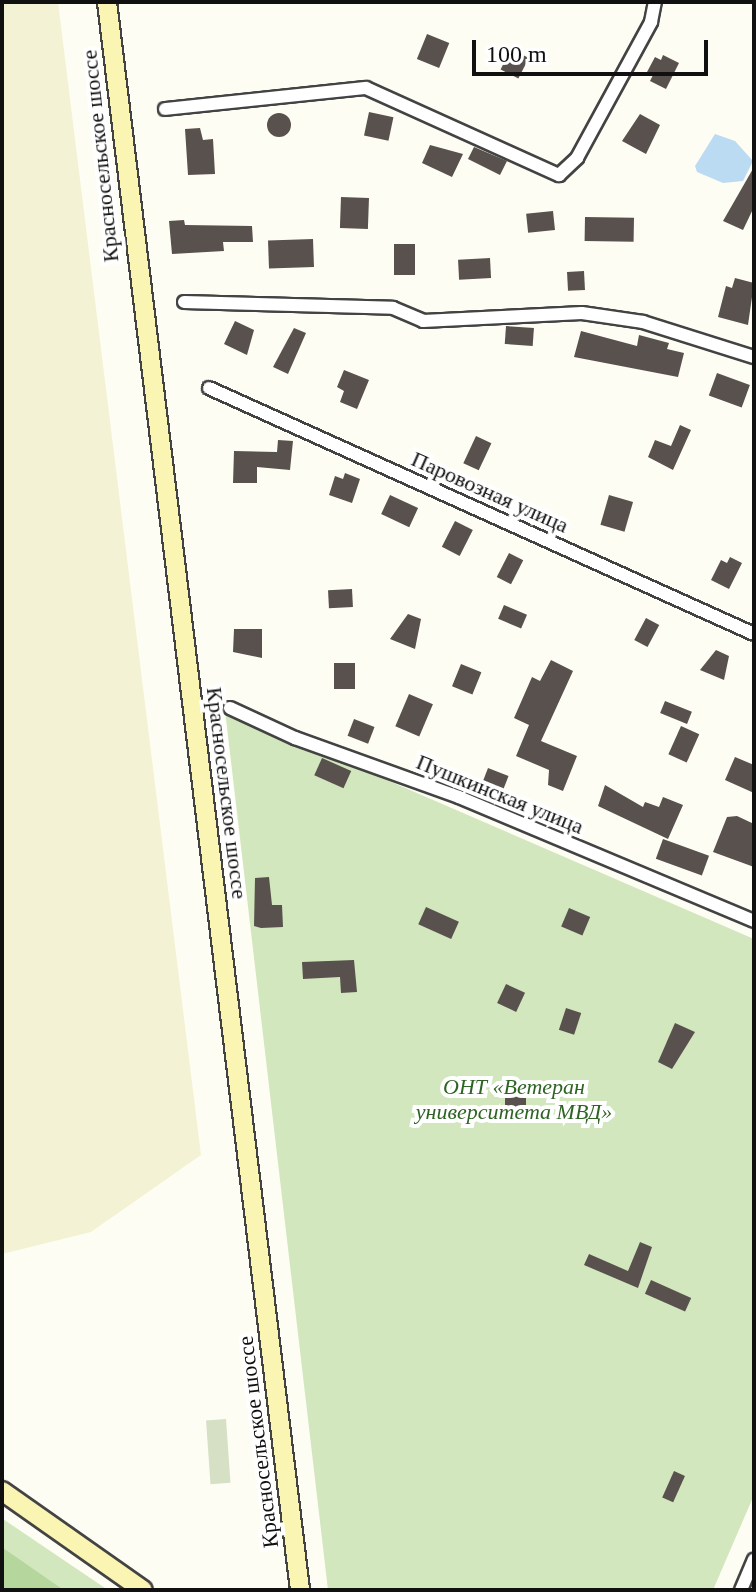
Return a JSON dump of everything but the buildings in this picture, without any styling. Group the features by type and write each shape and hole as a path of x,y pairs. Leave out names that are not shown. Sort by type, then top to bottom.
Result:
{"main road":[{"name":"Красносельское шоссе","path":"107,2 300,1590"},
{"path":"2,1491 143,1590"}],"street":[{"path":"165,109 366,88 559,175 577,158 651,22 655,2"},
{"path":"184,302 393,308 423,321 582,313 643,322 754,357"},
{"name":"Паровозная улица","path":"209,388 754,634"},
{"name":"Пушкинская улица","path":"230,708 295,738 459,797 754,921"},
{"path":"741,1590 754,1560"}],"green space":[{"path":"2,2 58,2 201,1155 91,1232 2,1254"},
{"name":"ОНТ «Ветеран университета МВД»","path":"225,710 754,939 754,1495 713,1590 328,1590"},
{"path":"226,1419 230,1483 211,1484 206,1420"},
{"path":"3,1519 108,1590 64,1590 2,1547"},
{"path":"2,1547 64,1590 2,1590"}],"water":[{"path":"715,134 735,141 753,161 743,181 723,183 697,172 695,166"}]}
